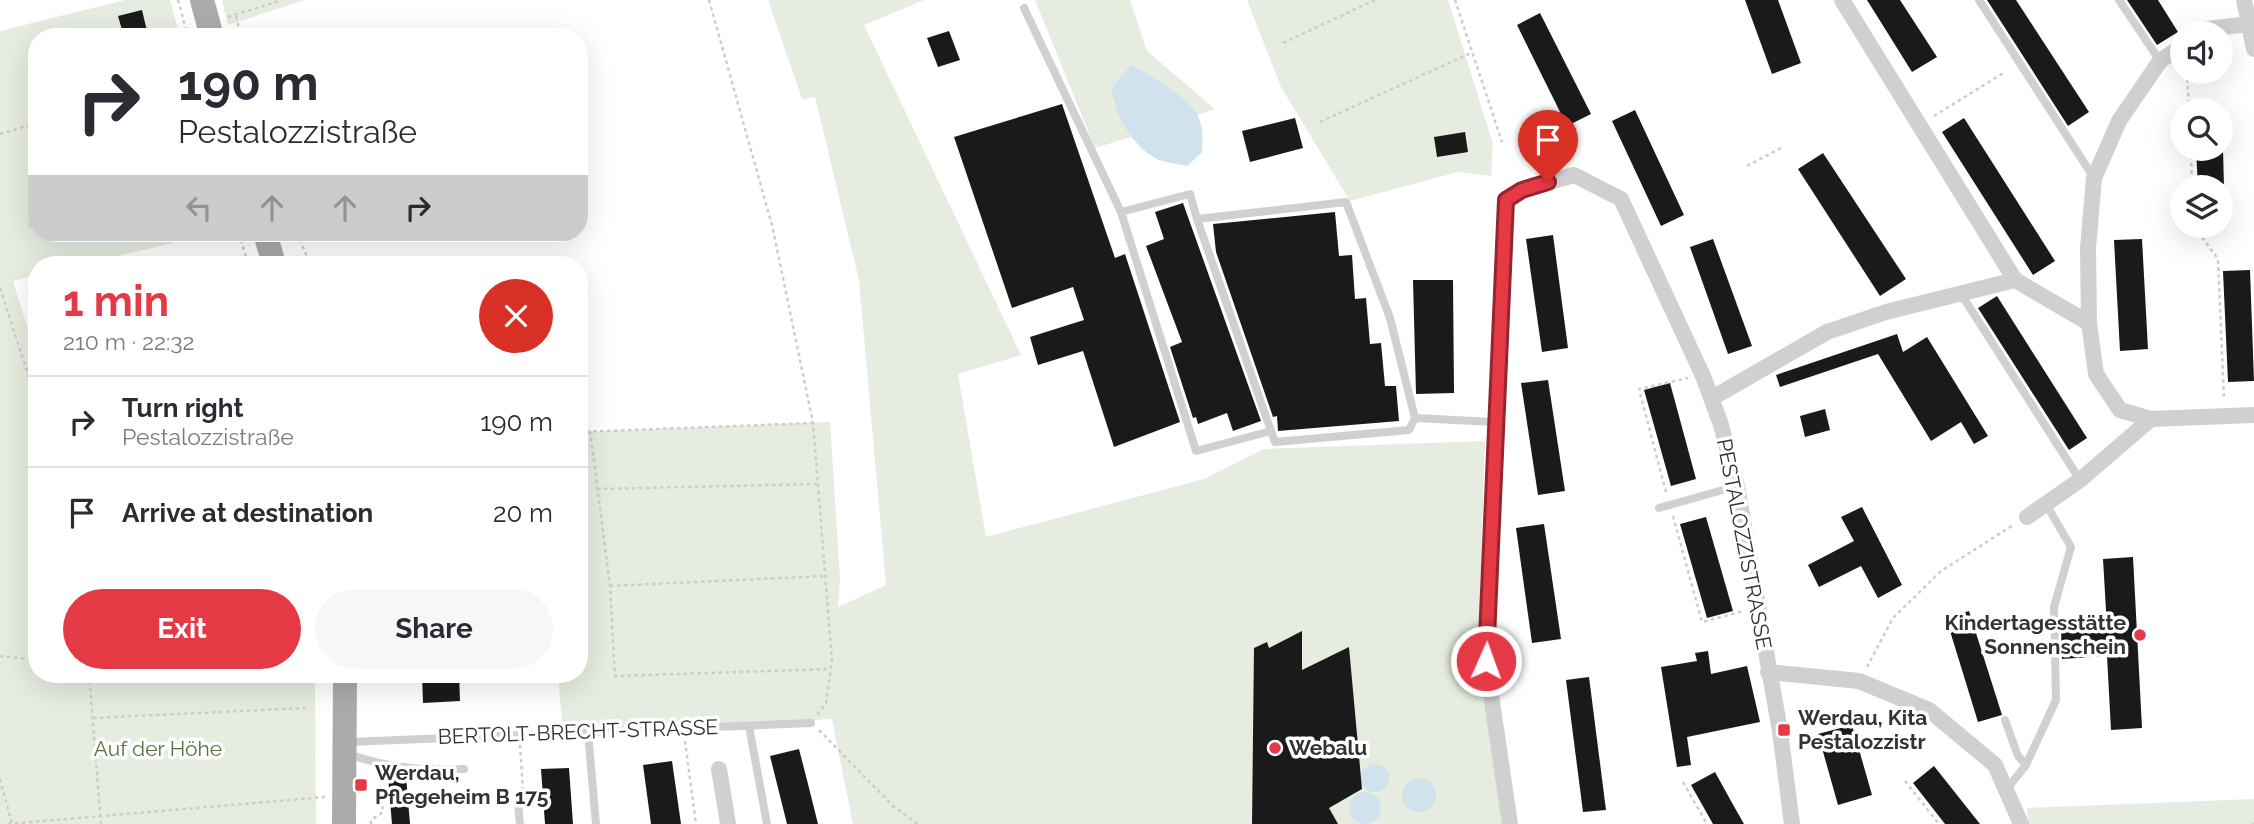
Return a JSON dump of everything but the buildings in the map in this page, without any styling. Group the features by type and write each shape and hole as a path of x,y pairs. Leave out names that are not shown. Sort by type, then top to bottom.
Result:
{"main road":[{"path":"202,0 203,28"},
{"path":"344,824 345,683"}],"street":[{"path":"1842,0 2015,280 2088,323"},
{"path":"2244,0 2254,49"},
{"path":"2233,26 2249,24"},
{"path":"2170,54 2160,61 2119,121 2094,178 2088,248 2088,323 2096,374 2120,410 2151,419 2254,415"},
{"name":"PESTALOZZISTRASSE","path":"1494,422 1506,200 1522,190 1574,175 1621,199 1712,398 1737,486 1792,824"},
{"path":"1712,398 1827,332 1960,291 2015,280"},
{"path":"2027,517 2080,480 2151,419"},
{"path":"1494,422 1486,661 1510,824"},
{"path":"1768,672 1859,681 1929,710 1995,765 2021,824"},
{"name":"BERTOLT-BRECHT-STRASSE","path":"719,769 728,824"}],"lane":[{"path":"1979,0 2094,178"},
{"path":"2119,0 2160,61"},
{"path":"1024,8 1121,212 1196,451 1271,431"},
{"path":"1121,212 1191,194 1197,219 1275,442 1409,430 1415,418 1390,318 1346,202 1197,219"},
{"path":"1960,291 2080,480"},
{"path":"1415,418 1494,422"},
{"path":"1659,508 1737,486"},
{"path":"2006,790 2026,765 2056,700 2054,607 2071,547 2046,504"},
{"path":"2004,720 2018,756 2026,765"},
{"name":"BERTOLT-BRECHT-STRASSE","path":"346,748 519,735 811,723"},
{"path":"749,726 767,824"},
{"path":"588,732 596,824"},
{"path":"346,748 379,764 406,766 424,771 464,769"},
{"path":"518,803 520,824"}],"path":[{"path":"178,0 199,28"},
{"path":"212,28 236,15 282,0"},
{"path":"709,0 772,225 813,422 830,669 826,703 811,723 892,806 918,824"},
{"path":"1283,43 1375,0"},
{"path":"1455,0 1502,142"},
{"path":"236,15 239,28"},
{"path":"1320,122 1471,53"},
{"path":"1919,125 2005,72"},
{"path":"0,134 28,126"},
{"path":"1747,166 1781,148"},
{"path":"2203,238 2218,259 2225,416"},
{"path":"0,288 28,374"},
{"path":"813,422 590,431 610,586 615,676 830,669"},
{"path":"597,489 818,484"},
{"path":"1859,681 1893,618 1941,571 2027,517"},
{"path":"610,586 825,576"},
{"path":"0,656 28,659"},
{"path":"90,683 101,824"},
{"path":"93,718 305,708"},
{"path":"683,727 696,824"},
{"path":"518,803 523,795 519,735"},
{"path":"371,824 371,820 383,812 379,764"},
{"path":"0,779 10,824 345,795"},
{"path":"1905,781 1939,824"},
{"path":"1683,782 1707,824"}],"green space":[{"name":"Auf der Höhe","path":"125,0 170,0 178,28 28,28 28,242 173,243 118,256 28,256 28,277 13,281 28,329 28,683 315,683 316,824 0,824 0,31"},
{"path":"222,0 305,0 228,25"},
{"path":"768,0 924,0 864,25 1021,355 958,374 986,537 1204,479 1264,449 1485,441 1478,664 1503,824 853,824 832,719 563,735 559,683 588,683 588,432 830,422 840,578 838,607 886,585 859,280 815,97 802,99"},
{"path":"1035,0 1130,0 1147,51 1215,109 1197,115 1164,85 1113,101 1131,137 1095,148"},
{"path":"1247,0 1448,0 1493,144 1491,176 1458,172 1350,201 1281,87"},
{"path":"2254,799 2254,824 2028,824 2027,808"}],"water":[{"path":"1131,65 1176,93 1197,114 1201,128 1202,152 1187,166 1155,158 1139,145 1125,128 1116,108 1112,88"},
{"path":"1375,764 1385,768 1389,778 1385,788 1375,792 1365,788 1361,778 1365,768"},
{"path":"1419,778 1431,783 1436,795 1431,807 1419,812 1407,807 1402,795 1407,783"},
{"path":"1365,792 1376,797 1381,808 1376,819 1365,824 1354,819 1349,808 1354,797"}],"place":[{"name":"Kindertagesstätte Sonnenschein","path":"2140,635"},
{"name":"Werdau, Kita Pestalozzistr","path":"1784,730"},
{"name":"Webalu","path":"1275,748"},
{"name":"Werdau, Pflegeheim B 175","path":"361,785"}],"route":[{"path":"1486,661 1494,422 1506,200 1522,190 1548,182"}]}
